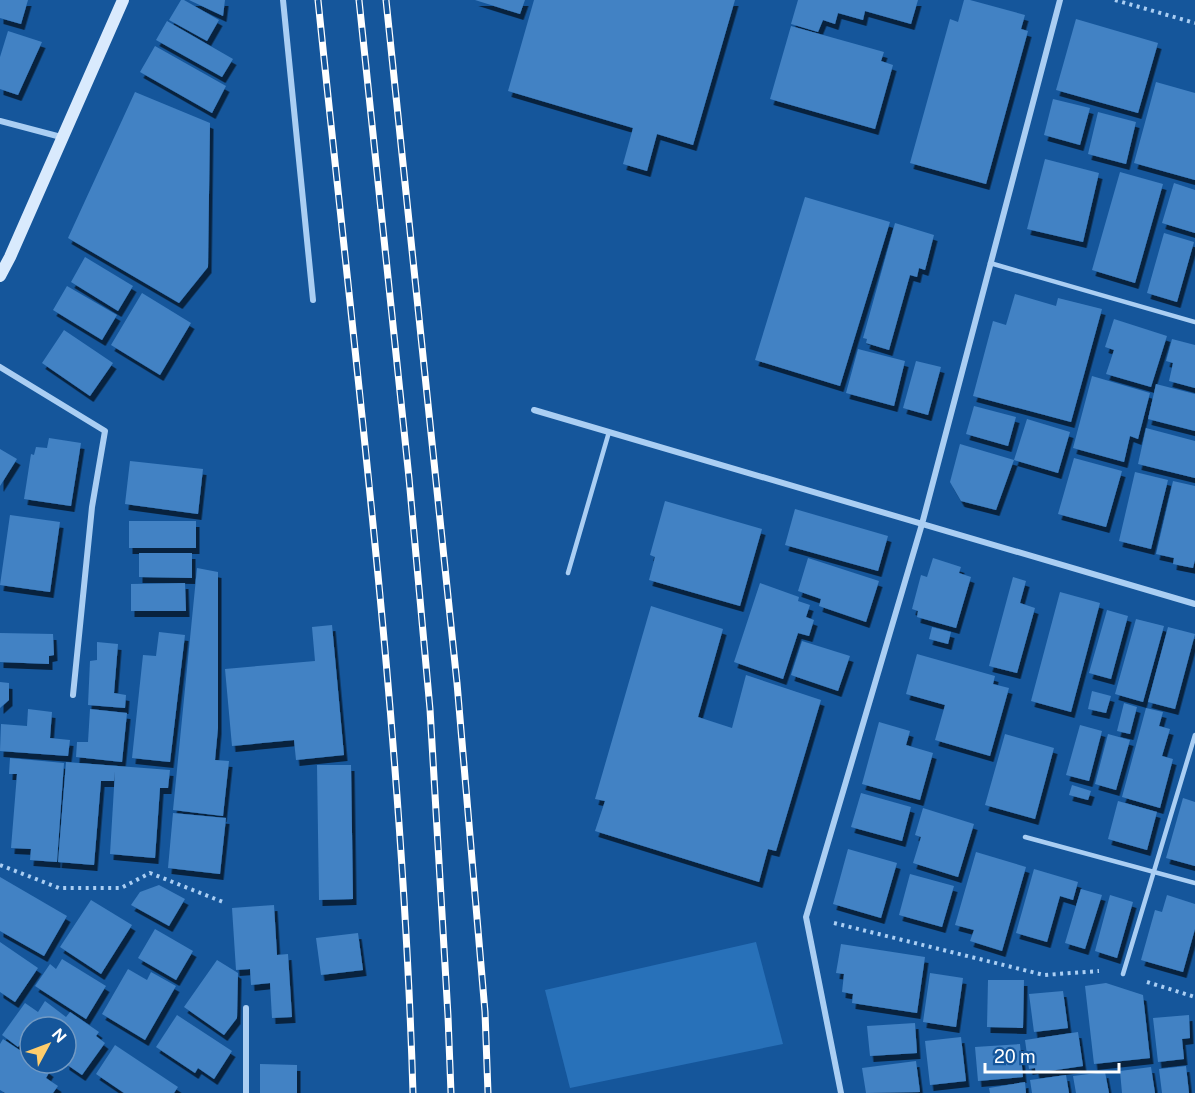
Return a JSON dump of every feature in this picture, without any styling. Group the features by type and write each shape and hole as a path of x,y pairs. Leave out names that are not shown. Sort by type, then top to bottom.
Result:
{"street":[{"path":"0,276 123,0"},
{"path":"283,0 313,300"},
{"path":"841,1093 806,917 922,524 1060,0"},
{"path":"0,121 61,137"},
{"path":"0,366 105,431 92,507 73,695"},
{"path":"534,410 1194,602"},
{"path":"246,1008 246,1093"}],"lane":[{"path":"990,262 1195,322"},
{"path":"568,573 609,432"},
{"path":"1123,974 1195,735"},
{"path":"1025,837 1195,883"}],"path":[{"path":"1115,0 1195,23"},
{"path":"0,865 59,888 121,888 150,873 223,902"},
{"path":"806,917 1044,975 1106,970 1195,997"}],"shaded area":[{"path":"756,942 783,1044 570,1088 545,990"}],"building":[{"path":"0,0 28,0 21,24 0,18"},
{"path":"181,0 219,20 207,41 169,20"},
{"path":"189,0 225,0 223,16"},
{"path":"475,0 525,0 520,14"},
{"path":"534,0 735,0 693,145 657,134 647,171 623,164 633,128 508,91"},
{"path":"798,0 918,0 911,24 865,11 863,20 838,13 835,24 823,20 818,32 791,24"},
{"path":"964,0 1025,15 1021,29 1028,31 986,184 910,163 950,19 958,22"},
{"path":"1076,19 1158,43 1138,113 1056,90"},
{"path":"167,21 233,59 222,77 156,40"},
{"path":"791,26 884,52 881,61 893,65 875,129 770,99"},
{"path":"8,31 42,42 18,95 0,89 0,57"},
{"path":"155,46 226,86 212,113 140,72"},
{"path":"1156,82 1195,93 1195,180 1134,163"},
{"path":"135,92 210,123 208,267 179,303 68,238"},
{"path":"1053,99 1090,108 1080,145 1044,135"},
{"path":"1098,112 1136,122 1126,164 1088,154"},
{"path":"1045,159 1099,173 1083,242 1027,229"},
{"path":"1120,172 1163,184 1135,283 1092,270"},
{"path":"1174,183 1195,190 1195,233 1162,223"},
{"path":"805,197 890,222 840,386 755,360"},
{"path":"895,223 934,235 925,270 919,268 917,277 910,275 889,350 866,343 867,339 863,338"},
{"path":"1164,233 1194,242 1177,302 1147,293"},
{"path":"85,257 133,286 118,311 71,282"},
{"path":"67,286 117,315 102,340 53,310"},
{"path":"142,293 191,323 160,375 111,345"},
{"path":"1015,294 1056,306 1058,298 1102,309 1071,422 973,396 993,321 1006,325"},
{"path":"1114,319 1167,336 1151,387 1106,374 1114,350 1105,347"},
{"path":"64,330 113,363 90,396 42,363"},
{"path":"1172,339 1195,345 1195,388 1169,381 1173,363 1166,361"},
{"path":"858,349 905,361 894,406 846,393"},
{"path":"916,361 941,367 928,415 903,408"},
{"path":"1092,376 1150,393 1138,439 1130,436 1124,462 1073,448"},
{"path":"1156,384 1195,394 1195,431 1148,419"},
{"path":"974,406 1016,417 1008,446 966,434"},
{"path":"1027,419 1070,432 1058,473 1014,460"},
{"path":"1146,428 1195,441 1195,478 1138,464"},
{"path":"49,438 81,443 71,506 24,499 31,454 34,455 36,447 47,448"},
{"path":"960,444 1014,460 996,510 961,501 950,482"},
{"path":"0,449 17,459 0,486"},
{"path":"1074,458 1122,471 1106,527 1058,514"},
{"path":"130,461 203,469 198,514 125,504"},
{"path":"1135,472 1168,480 1151,549 1119,541"},
{"path":"1173,481 1195,486 1195,560 1193,568 1173,564 1174,558 1156,554"},
{"path":"665,501 762,529 740,606 649,580 655,557 650,555"},
{"path":"795,509 888,536 878,571 785,545"},
{"path":"10,515 60,522 50,592 0,585"},
{"path":"129,521 196,521 196,548 129,548"},
{"path":"139,553 192,553 192,578 139,577"},
{"path":"808,558 879,581 866,622 819,606 821,599 798,591"},
{"path":"933,558 961,567 959,573 971,577 956,628 917,617 918,611 912,609 921,575 927,577"},
{"path":"197,568 218,572 218,728 215,760 229,761 223,816 173,810"},
{"path":"1013,577 1026,581 1020,603 1035,608 1017,673 989,666"},
{"path":"185,583 186,611 131,611 131,584"},
{"path":"760,583 799,597 798,601 810,605 806,617 814,620 809,636 798,633 783,679 734,662"},
{"path":"1060,592 1100,603 1071,712 1031,701"},
{"path":"651,606 723,629 698,717 732,728 746,675 821,700 776,851 768,849 759,882 595,831 605,801 595,799"},
{"path":"1107,610 1128,616 1111,679 1089,673"},
{"path":"1136,619 1164,626 1143,702 1115,694"},
{"path":"332,625 344,755 296,760 294,740 232,746 225,669 315,661 312,627"},
{"path":"932,627 951,632 948,644 929,639"},
{"path":"1168,627 1195,634 1175,709 1148,702"},
{"path":"159,632 185,635 170,762 132,758 143,655 156,656"},
{"path":"0,633 53,634 54,655 49,656 49,664 0,662"},
{"path":"802,641 850,656 838,691 791,675"},
{"path":"97,642 118,644 114,693 126,695 125,708 88,705 90,661 97,660"},
{"path":"917,654 995,676 993,684 1009,688 990,756 935,740 945,705 906,694"},
{"path":"0,682 9,683 9,700 0,708"},
{"path":"1092,691 1111,696 1106,713 1088,709"},
{"path":"1124,703 1137,707 1130,734 1117,731"},
{"path":"1146,708 1163,712 1159,726 1170,729 1162,756 1173,759 1160,808 1122,797"},
{"path":"28,709 52,712 50,738 70,740 68,756 0,751 1,724 27,726"},
{"path":"90,709 127,713 122,762 76,757 77,742 88,742"},
{"path":"879,722 910,731 906,745 933,753 920,800 862,784"},
{"path":"1080,725 1102,731 1089,781 1066,775"},
{"path":"1005,734 1054,748 1035,819 985,805"},
{"path":"1108,734 1130,740 1116,790 1095,784"},
{"path":"10,758 64,763 57,862 30,860 31,849 11,848 17,774 9,774"},
{"path":"66,762 170,770 168,788 160,788 155,858 110,854 115,771 114,781 101,781 94,865 58,862"},
{"path":"317,765 351,765 353,899 319,900"},
{"path":"1072,785 1091,791 1088,800 1069,795"},
{"path":"861,793 911,807 902,841 851,827"},
{"path":"1183,798 1195,802 1195,866 1166,858"},
{"path":"1118,801 1157,812 1147,850 1108,839"},
{"path":"923,808 974,824 958,877 913,863 921,837 915,835"},
{"path":"173,813 226,818 220,874 168,868"},
{"path":"848,849 897,863 881,918 833,904"},
{"path":"976,852 1026,867 1002,951 970,941 974,930 955,925"},
{"path":"1034,869 1078,882 1073,900 1060,896 1047,942 1016,933"},
{"path":"910,874 954,886 942,927 899,915"},
{"path":"0,877 67,916 44,956 0,931"},
{"path":"159,885 185,899 169,926 131,905 140,892"},
{"path":"1081,889 1102,895 1085,949 1065,943"},
{"path":"1110,895 1133,902 1117,958 1095,951"},
{"path":"1167,895 1195,904 1195,929 1183,972 1141,960 1155,910 1162,912"},
{"path":"91,900 132,925 101,974 60,947"},
{"path":"274,905 277,955 288,954 292,1017 272,1018 270,983 251,985 250,969 236,970 232,908"},
{"path":"155,929 193,951 176,980 138,958"},
{"path":"358,933 363,970 321,975 316,938"},
{"path":"0,942 38,968 15,1002 0,992"},
{"path":"841,944 925,957 917,1013 852,1003 853,994 842,992 844,974 836,973"},
{"path":"62,959 106,986 86,1019 35,986 50,964 56,969"},
{"path":"217,960 238,973 237,1018 224,1035 184,1007"},
{"path":"128,969 147,980 151,972 176,986 145,1040 102,1014"},
{"path":"930,973 963,978 956,1027 923,1022"},
{"path":"988,980 1024,980 1023,1028 987,1027"},
{"path":"1106,983 1143,995 1150,1058 1094,1064 1085,986"},
{"path":"1063,991 1068,1028 1034,1032 1029,994"},
{"path":"45,1001 63,1015 18,1015 18,1047 2,1035 25,1003 38,1012"},
{"path":"177,1015 232,1051 214,1079 198,1068 195,1073 156,1047"},
{"path":"1189,1015 1190,1038 1182,1039 1184,1059 1158,1062 1153,1018"},
{"path":"78,1018 99,1032 96,1036 105,1043 82,1075 78,1072"},
{"path":"915,1023 917,1053 870,1056 867,1026"},
{"path":"1078,1032 1083,1066 1036,1073 1035,1068 1029,1069 1025,1040"},
{"path":"961,1037 966,1081 930,1085 925,1041"},
{"path":"3,1039 18,1049 18,1075 48,1075 46,1078 58,1086 53,1093 5,1093 0,1090 0,1044"},
{"path":"1020,1044 1023,1077 978,1081 975,1047"},
{"path":"115,1045 178,1087 174,1093 124,1093 96,1074"},
{"path":"916,1061 920,1092 866,1093 862,1068"},
{"path":"260,1064 297,1065 297,1093 260,1093"},
{"path":"1186,1066 1189,1093 1162,1093 1159,1069"},
{"path":"1151,1067 1155,1093 1122,1093 1120,1071"},
{"path":"1105,1072 1109,1093 1076,1093 1073,1076"},
{"path":"1066,1075 1069,1093 1032,1093 1030,1080"},
{"path":"1025,1082 1026,1093 990,1093 989,1088"}],"railway":[{"path":"318,0 388,682 399,819 413,1093"},
{"path":"359,0 409,478 430,709 451,1093"},
{"path":"386,0 457,683 485,1012 488,1093"}]}
